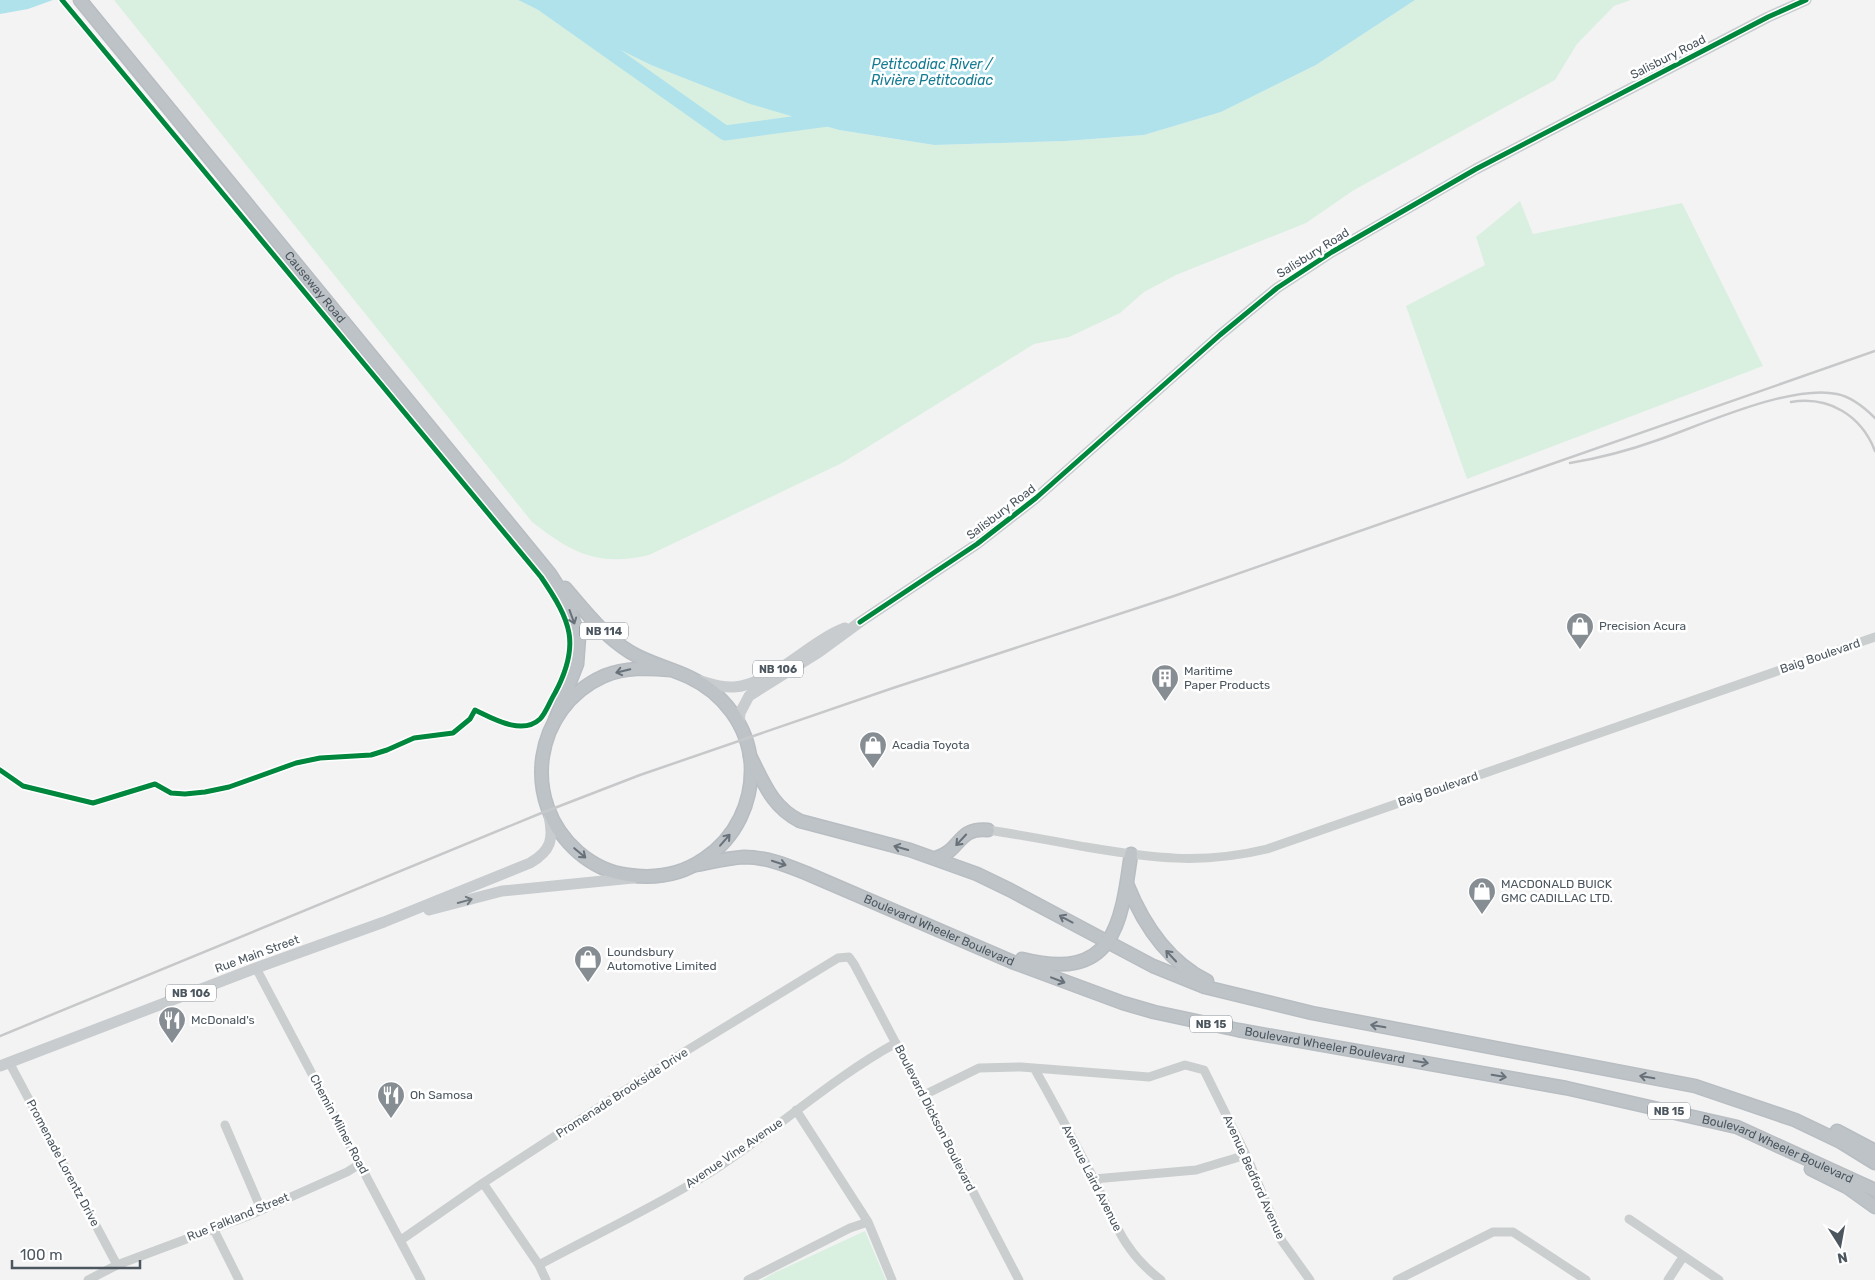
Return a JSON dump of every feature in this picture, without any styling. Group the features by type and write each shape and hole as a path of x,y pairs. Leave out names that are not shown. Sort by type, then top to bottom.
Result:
{"highway":[{"name":"Causeway Road","path":"80,0 550,574 595,623 614,640 631,652 671,670"},
{"name":"Causeway Road","path":"550,574 566,599 579,637 577,664 545,745 541,771 543,791 548,809 557,828 569,844 584,857 602,868 622,874 642,877 670,874 696,864"},
{"path":"555,720 568,702 585,687 605,676 626,670 649,668 671,670 688,676 708,688 725,703 739,722 746,739 750,756 751,775 749,793 744,811 736,827 725,842 712,854 696,864"},
{"name":"Boulevard Wheeler Boulevard","path":"750,756 775,802 793,818 936,858 977,874 1153,966 1190,982 1312,1013 1695,1086 1795,1120 1841,1142 1875,1163"},
{"path":"936,858 949,852 970,831 988,830"},
{"path":"981,948 1034,962 1062,965 1088,958 1100,951 1109,942 1117,925 1127,884 1131,854"},
{"name":"Boulevard Wheeler Boulevard","path":"696,864 744,857 770,860 806,873 1072,985 1154,1012 1295,1040 1566,1088 1736,1127 1875,1190"},
{"path":"1127,884 1144,921 1176,960 1193,974 1243,997"},
{"path":"1695,1086 1738,1095 1807,1117 1875,1151"},
{"path":"1702,1119 1758,1142 1847,1187 1875,1207"}],"main road":[{"name":"Salisbury Road","path":"739,722 740,713 749,696 819,652 860,622 977,544 1036,498 1277,288 1332,252 1484,164 1768,17 1806,0"},
{"name":"Salisbury Road","path":"688,676 716,686 734,687 749,684 762,679 832,633 860,622"},
{"name":"Rue Main Street","path":"5,1064 256,968 384,922 530,863 541,856 548,848 551,839 552,830 548,809"},
{"name":"Rue Main Street","path":"384,922 502,891 642,877"}],"street":[{"name":"Baig Boulevard","path":"988,830 1158,858 1195,859 1238,855 1267,849 1875,637"},
{"name":"Boulevard Dickson Boulevard","path":"849,957 896,1043 1019,1280"},
{"name":"Promenade Brookside Drive","path":"401,1240 483,1182 680,1054 838,958 849,957"},
{"name":"Chemin Milner Road","path":"256,968 421,1280"},
{"name":"Avenue Vine Avenue","path":"539,1265 703,1176 835,1080 896,1043"},
{"name":"Promenade Lorentz Drive","path":"5,1064 117,1265"},
{"name":"Avenue Bedford Avenue","path":"1034,1068 1149,1077 1186,1065 1204,1070 1246,1155 1282,1241 1310,1280"},
{"path":"922,1096 979,1068 1034,1068"},
{"name":"Avenue Laird Avenue","path":"1034,1068 1094,1179 1127,1246 1144,1268 1161,1280"},
{"path":"796,1110 868,1222 892,1280"},
{"path":"226,1125 261,1209"},
{"path":"1094,1179 1196,1170 1246,1155"},
{"name":"Rue Falkland Street","path":"88,1280 117,1265 261,1209 347,1172 360,1164"},
{"path":"483,1182 539,1265 546,1280"},
{"path":"1629,1220 1683,1258 1719,1280"},
{"path":"748,1280 850,1228 868,1222"},
{"path":"213,1228 239,1280"},
{"path":"1397,1280 1493,1232 1513,1232 1586,1280"},
{"path":"1668,1280 1683,1258"}],"green space":[{"path":"114,0 518,0 651,65 839,130 934,145 1066,141 1144,135 1221,112 1316,65 1415,0 1631,0 1614,6 1577,44 1555,80 1354,190 1306,223 1176,275 1144,292 1120,313 1069,337 1034,344 842,463 649,555 615,559 586,555 560,542 532,522"},
{"path":"1520,201 1533,234 1682,203 1763,366 1467,479 1406,306 1485,265 1476,237"},
{"path":"865,1231 886,1280 762,1280 774,1273"}],"water":[{"path":"0,0 53,0 28,9 0,14"},
{"name":"Petitcodiac River / Rivière Petitcodiac","path":"518,0 1415,0 1316,65 1221,112 1144,135 1066,141 934,145 839,130 750,104 651,65"}],"waterway":[{"name":"Petitcodiac River / Rivière Petitcodiac","path":"537,0 725,133 828,119"}],"railway":[{"path":"0,1036 539,814 640,775 893,688 1174,596 1875,351"},
{"path":"1570,463 1637,447 1748,407 1796,395 1818,392 1843,395 1858,403 1875,418"},
{"path":"1791,402 1818,402 1831,405 1842,411 1861,427 1875,451"}],"cycle path":[{"path":"0,770 23,786 93,803 155,784 171,793 205,792 229,787 296,763 320,758 371,755 414,738 453,733 470,719 475,710 507,724 525,726 533,724 540,719 546,710 563,676 570,646 569,633 560,607 541,577 62,0"},
{"path":"860,622 977,544 1036,498 1220,335 1277,288 1332,252 1476,169 1768,17 1806,0"}],"place":[{"name":"Precision Acura","path":"1580,650"},
{"name":"Maritime Paper Products","path":"1165,702"},
{"name":"Acadia Toyota","path":"873,769"},
{"name":"MACDONALD BUICK GMC CADILLAC LTD.","path":"1482,915"},
{"name":"Loundsbury Automotive Limited","path":"588,983"},
{"name":"McDonald's","path":"172,1044"},
{"name":"Oh Samosa","path":"391,1119"}]}
